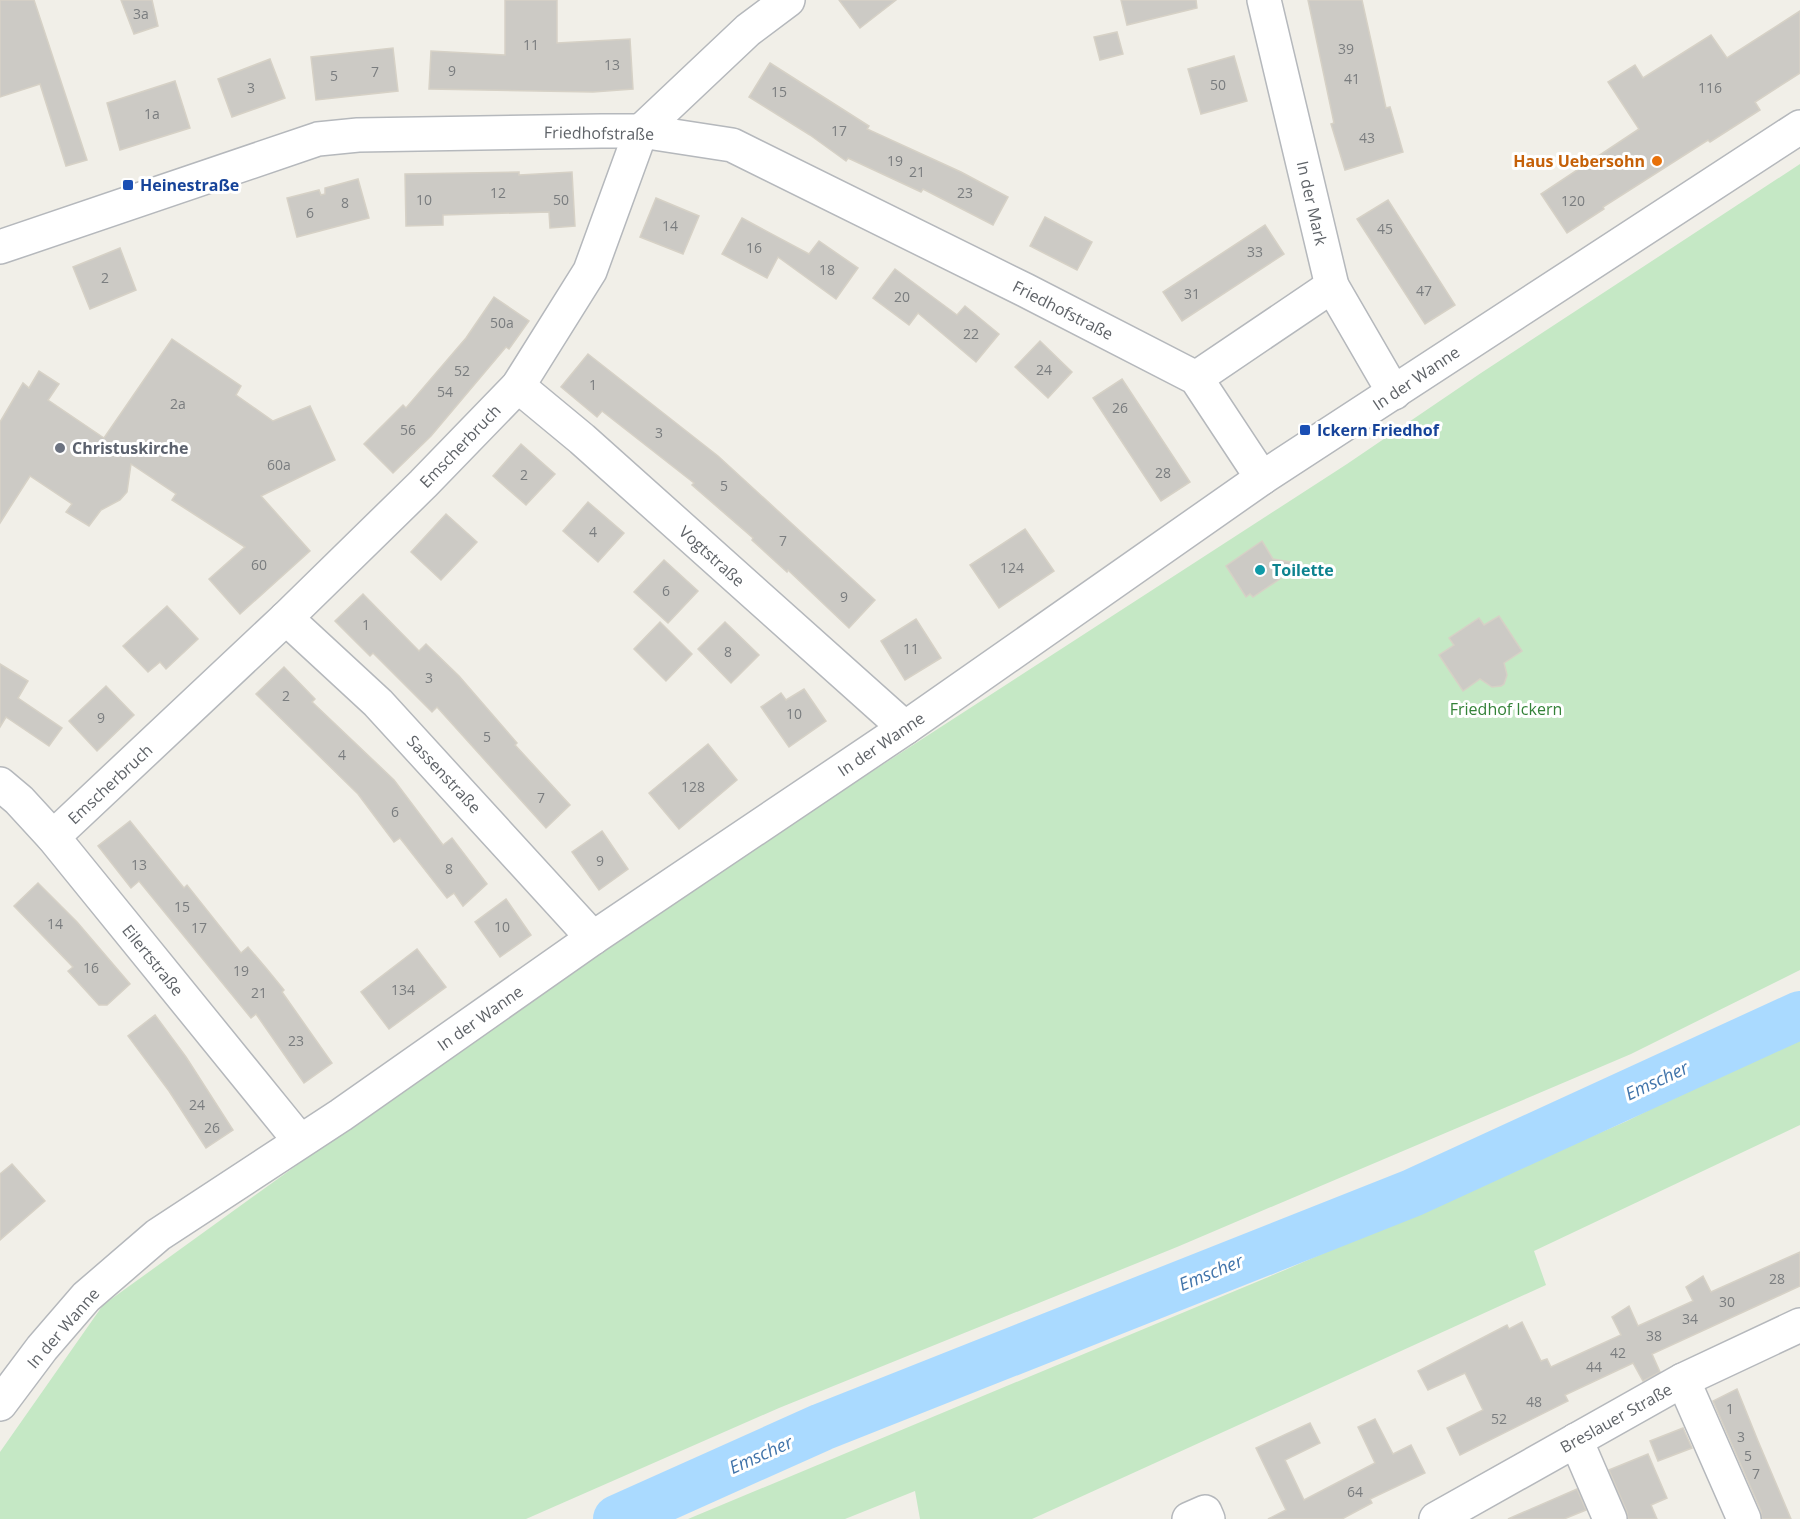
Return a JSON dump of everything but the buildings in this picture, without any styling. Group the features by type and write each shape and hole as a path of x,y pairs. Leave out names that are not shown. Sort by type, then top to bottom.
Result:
{"street":[{"name":"Emscherbruch","path":"53,837 286,618 423,484 518,386 590,271 641,131 748,30 788,0"},
{"name":"In der Mark","path":"1264,0 1332,286 1394,393"},
{"name":"In der Wanne","path":"0,1404 42,1348 86,1297 158,1235 341,1115 593,938 905,728 1262,478 1800,127"},
{"name":"Friedhofstraße","path":"0,247 318,139 370,135 641,131 732,145 1025,290 1196,378 1262,478"},
{"path":"1196,378 1332,286"},
{"name":"Vogtstraße","path":"518,386 582,439 905,728"},
{"name":"Sassenstraße","path":"286,618 378,703 593,938"},
{"name":"Eilertstraße","path":"0,784 53,837 300,1141"},
{"name":"Breslauer Straße","path":"1436,1519 1469,1511 1576,1440 1683,1380 1799,1328"},
{"path":"1683,1380 1744,1519"},
{"path":"1576,1440 1610,1519"},
{"path":"1189,1519 1205,1512 1208,1519"}],"green space":[{"name":"Friedhof Ickern","path":"1800,164 1800,970 1631,1054 1177,1247 779,1408 526,1519 0,1519 0,1452 103,1305 584,958 1347,464 1481,373"},
{"path":"1800,1034 1800,1125 1534,1251 1546,1285 1032,1519 920,1519 915,1491 845,1519 688,1519 1285,1270 1627,1121"}],"waterway":[{"name":"Emscher","path":"617,1519 822,1427 1412,1193 1800,1015"}],"place":[{"name":"Haus Uebersohn","path":"1657,161"},
{"name":"Heinestraße","path":"128,185"},
{"name":"Ickern Friedhof","path":"1305,430"},
{"name":"Christuskirche","path":"60,448"},
{"name":"Toilette","path":"1260,570"}]}
